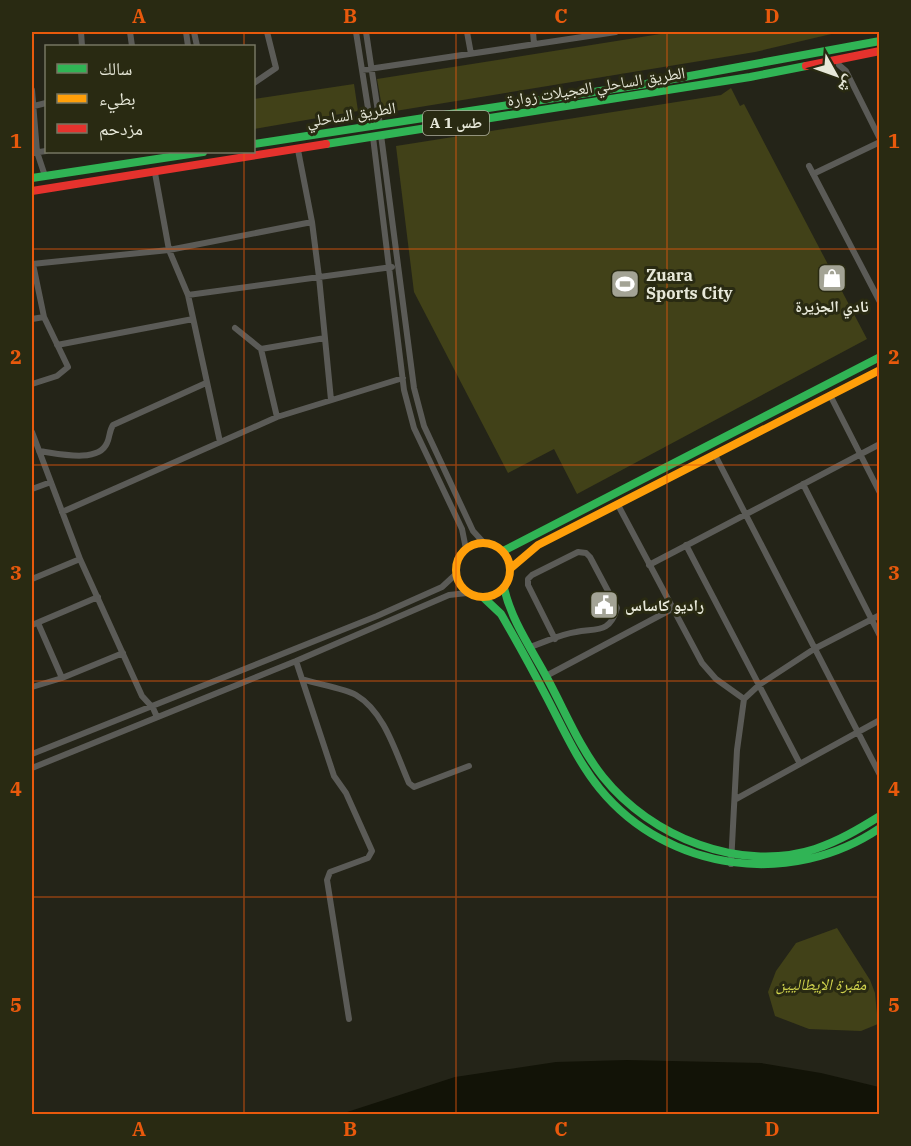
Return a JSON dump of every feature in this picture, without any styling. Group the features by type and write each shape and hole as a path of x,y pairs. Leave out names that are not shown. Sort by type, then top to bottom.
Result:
{"main road":[{"name":"الطريق الساحلي","path":"255,144 376,131 804,57 879,41"},
{"name":"الطريق الساحلي العجيلات زوارة","path":"32,191 298,150 376,131 750,77 879,51"},
{"path":"32,178 195,153"},
{"path":"503,551 879,357"},
{"path":"484,598 499,593 509,578 511,568 538,545 879,370"},
{"path":"511,568 503,551 484,543 466,549 456,564 456,574 459,584 467,593 484,598 501,614 585,759 611,787 648,820 676,837 707,849 732,854 768,856 830,845 879,816"},
{"path":"504,588 507,602 546,676 600,789 642,827 672,846 689,853 731,864 768,866 810,860 851,845 879,828"}],"street":[{"path":"255,82 276,68 267,32"},
{"path":"356,32 376,131 398,266 414,388 421,417 473,531 484,543"},
{"path":"366,32 372,69 389,267 403,378 414,428 462,529 466,549"},
{"path":"468,32 471,54"},
{"path":"533,32 534,45"},
{"path":"362,70 534,45 569,35 616,32"},
{"path":"813,174 879,140 846,71 839,65"},
{"path":"32,90 34,153 45,176"},
{"path":"34,106 45,103"},
{"path":"298,150 312,222 331,400"},
{"path":"809,166 879,302"},
{"path":"155,173 170,250 188,295 220,442"},
{"path":"32,384 57,376 68,367 44,317 32,264 170,250 312,222"},
{"path":"188,295 398,266"},
{"path":"32,319 44,317"},
{"path":"57,345 193,320"},
{"path":"236,328 261,349 277,417"},
{"path":"261,349 325,338"},
{"path":"62,512 277,417 403,378"},
{"path":"39,452 80,457 100,450 107,444 112,425 206,382"},
{"path":"830,395 879,493"},
{"path":"412,419 421,417"},
{"path":"32,432 80,559 144,700 158,717"},
{"path":"649,565 879,444"},
{"path":"715,455 879,775"},
{"path":"687,458 692,467"},
{"path":"32,489 51,482"},
{"path":"803,484 879,636"},
{"path":"618,505 672,609 709,671 744,699"},
{"path":"686,545 800,764"},
{"path":"530,647 555,639 577,631 596,631 604,627 615,614 617,608 586,553 578,552 528,579 528,585 555,639"},
{"path":"32,579 80,559"},
{"path":"32,754 396,608 442,587 456,574"},
{"path":"32,768 296,661 443,597 455,593 467,593"},
{"path":"62,678 35,624 98,597"},
{"path":"546,676 672,609"},
{"path":"731,864 737,750 744,699 759,685 814,649 879,615"},
{"path":"32,687 62,678 123,653"},
{"path":"296,661 334,776 346,794 372,851 368,858 330,872 327,880 349,1019"},
{"path":"302,679 356,695 370,708 381,720 409,783 414,787 469,766"},
{"path":"736,799 879,720"}],"green space":[{"path":"673,32 840,32 755,52 383,113 377,79"},
{"path":"354,84 358,111 255,129 255,99"},
{"name":"Zuara Sports City","path":"731,88 740,106 744,104 867,339 577,494 554,449 508,473 414,292 396,146 721,95"},
{"name":"مقبرة الإيطاليين","path":"837,928 870,980 875,993 878,1024 861,1031 809,1029 775,1016 768,992 776,971 796,943"}],"shaded area":[{"path":"627,1060 761,1063 821,1073 879,1087 879,1114 341,1114 455,1077 556,1062"}],"traffic: fast":[{"path":"255,144 646,84 880,41"},
{"path":"326,144 750,77 806,66"},
{"path":"32,178 196,153"},
{"path":"503,551 880,357"},
{"path":"504,588 522,634 579,741 603,777 646,817 671,832 699,844 728,853 757,856 786,855 815,849 857,830 880,816"},
{"path":"484,598 501,614 570,743 600,789 628,817 660,839 695,854 732,862 771,864 809,859 845,847 880,828"}],"traffic: slow":[{"path":"511,568 538,545 880,370"},
{"path":"478,543 488,543 498,547 506,555 510,570 506,585 498,593 488,597 478,597 468,593 460,585 456,575 456,565 460,555 468,547 478,543"}],"traffic: jam":[{"path":"806,66 880,51"},
{"path":"32,191 326,144"}],"place":[{"name":"نادي الجزيرة","path":"832,278"},
{"name":"Zuara Sports City","path":"625,284"},
{"name":"راديو كاساس","path":"604,605"}]}
